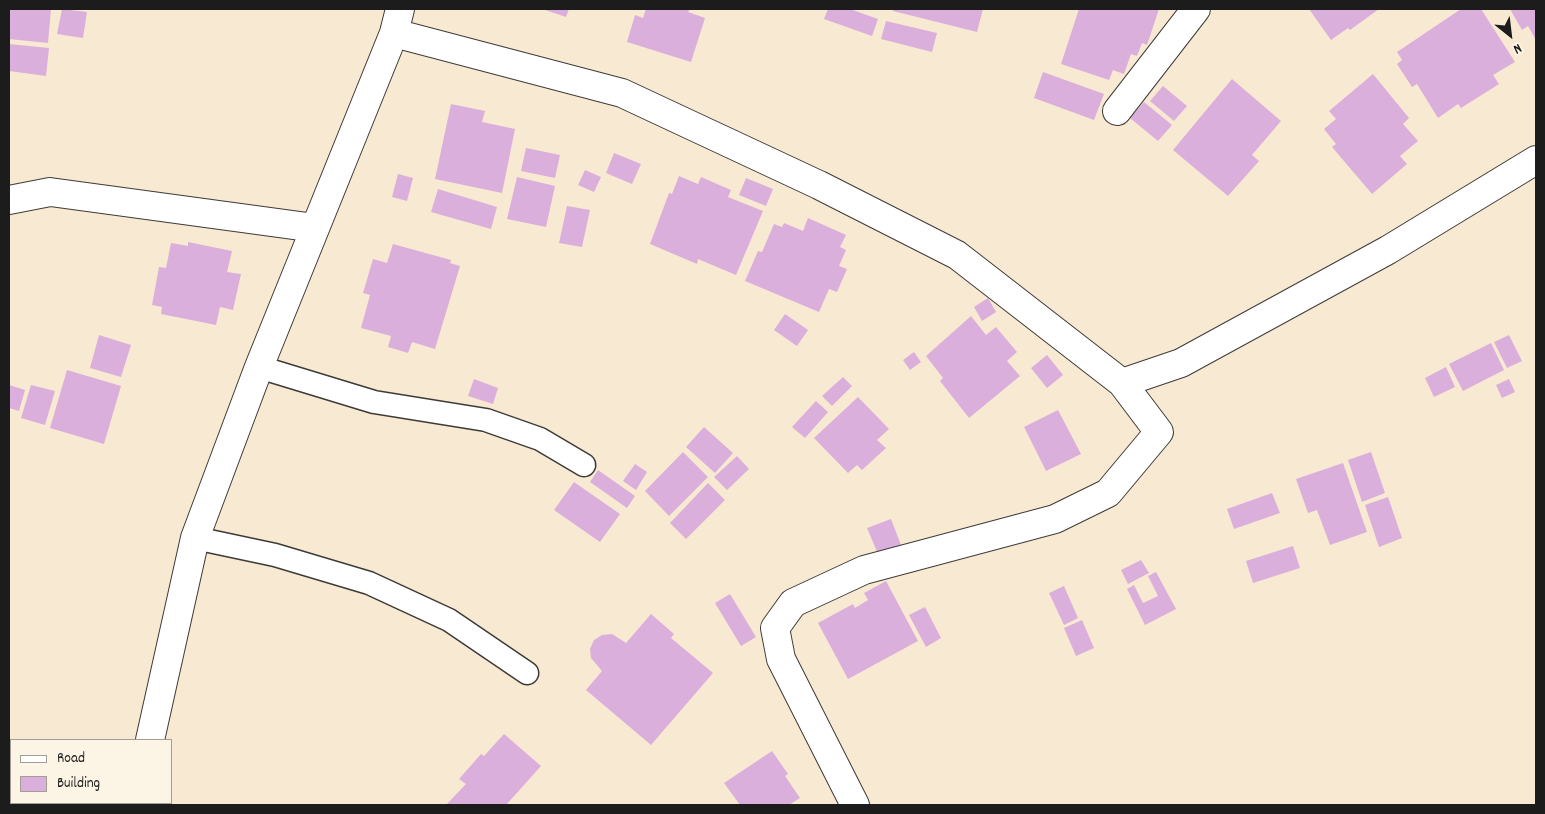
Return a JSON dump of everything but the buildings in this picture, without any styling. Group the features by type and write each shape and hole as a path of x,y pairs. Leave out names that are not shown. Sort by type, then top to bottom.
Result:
{"street":[{"path":"1117,111 1196,9"},
{"path":"150,739 195,538 259,367 397,21 622,94 819,185 957,254 1122,383 1160,432 1108,493 1055,519 864,570 793,603 775,628 782,659 855,805"},
{"path":"1122,383 1181,363 1388,250 1536,160"},
{"path":"9,200 50,192 315,228"}],"lane":[{"path":"259,367 374,402 486,420 540,439 584,465"},
{"path":"195,538 275,555 369,583 449,620 527,674"}]}
